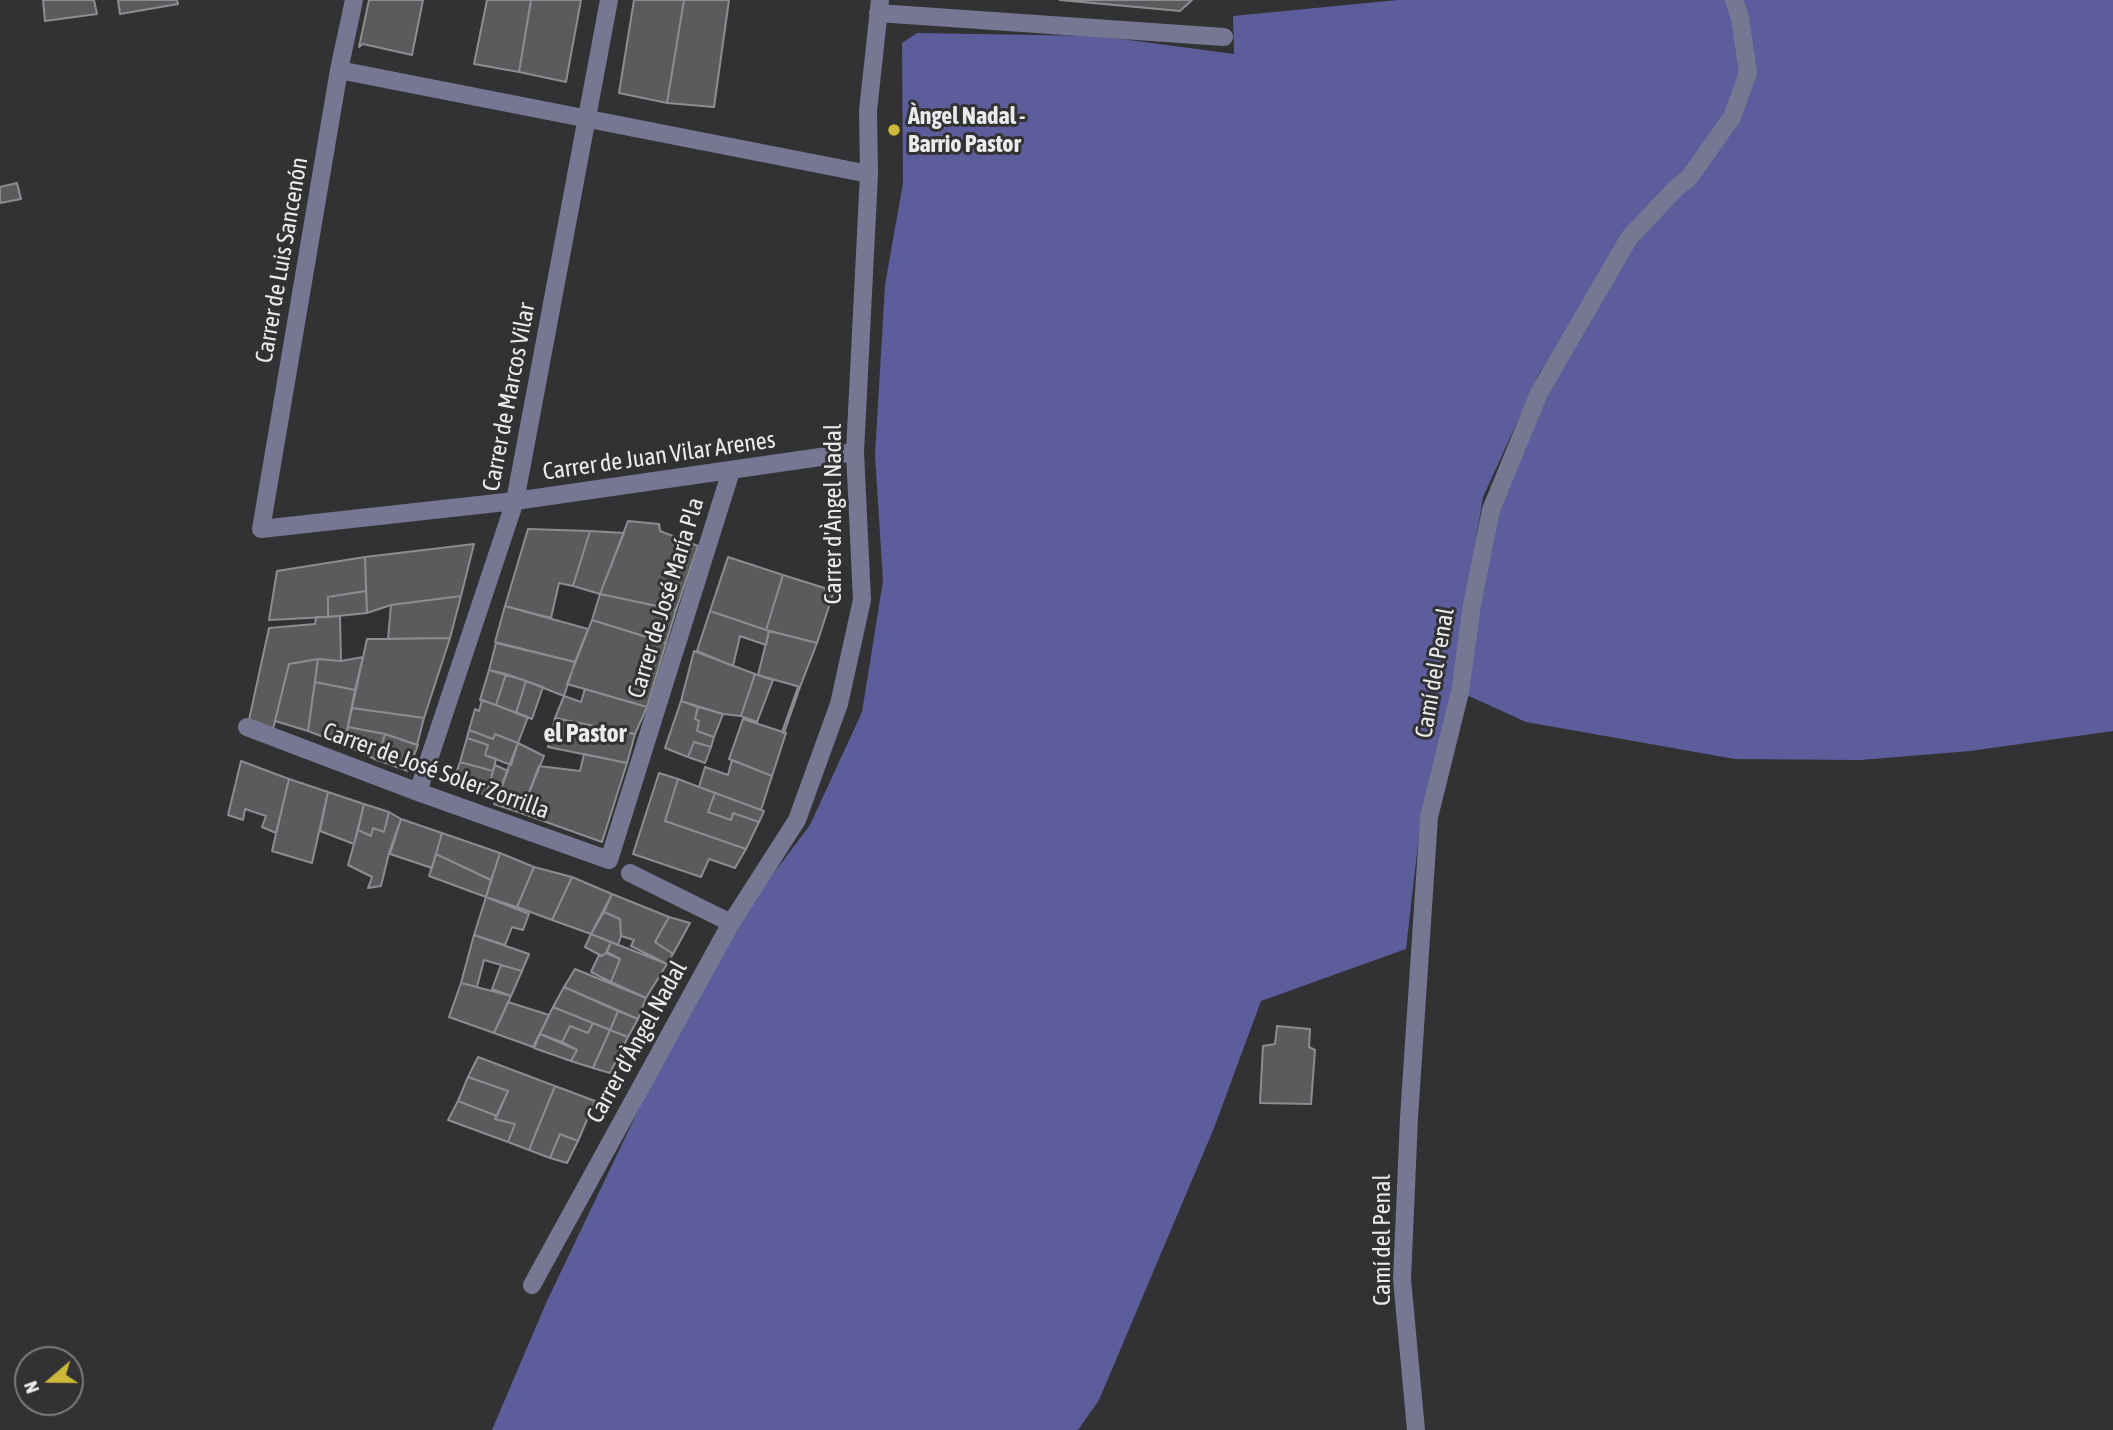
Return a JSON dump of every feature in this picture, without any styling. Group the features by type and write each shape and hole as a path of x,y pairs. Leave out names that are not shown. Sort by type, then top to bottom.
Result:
{"street":[{"name":"Carrer de Luis Sancenón","path":"261,529 339,70 354,0"},
{"name":"Carrer de Marcos Vilar","path":"418,792 515,501 609,0"},
{"name":"Camí del Penal","path":"1416,1430 1402,1279 1409,1118 1429,817 1460,692 1472,605 1491,510 1539,393 1629,238 1677,187 1689,178 1732,117 1748,73 1740,18 1734,0"},
{"path":"879,6 1224,37"},
{"name":"Carrer d'Àngel Nadal","path":"532,1284 731,923 797,820 839,704 862,600 855,452 869,174 868,111 879,6"},
{"path":"339,70 869,174"},
{"name":"Carrer de Juan Vilar Arenes","path":"261,529 515,501 855,452"},
{"name":"Carrer de José María Pla","path":"609,860 731,471"},
{"name":"Carrer de José Soler Zorrilla","path":"247,727 609,860"},
{"path":"630,873 731,923"}],"shaded area":[{"path":"1398,0 2113,0 2113,731 1970,751 1860,760 1735,759 1526,722 1460,692 1491,510 1539,393 1619,254 1539,374 1483,497 1446,722 1421,817 1406,949 1261,1001 1214,1128 1099,1400 1078,1430 492,1430 546,1303 714,952 810,825 862,712 883,581 875,455 885,285 903,183 902,43 917,33 1099,36 1234,54 1233,16"}],"building":[{"path":"43,0 94,0 97,14 45,21"},
{"path":"118,0 177,0 178,4 120,14"},
{"path":"369,0 423,0 412,55 363,44 359,47"},
{"path":"487,0 531,0 519,72 474,64"},
{"path":"531,0 581,0 566,82 519,72"},
{"path":"634,0 684,0 667,103 619,93"},
{"path":"684,0 729,0 714,107 667,103"},
{"path":"1060,0 1192,0 1180,11"},
{"path":"17,183 21,199 0,203 0,187"},
{"path":"628,521 659,524 660,531 698,546 676,610 600,594"},
{"path":"528,529 590,531 573,586 559,583 551,618 505,606"},
{"path":"590,531 624,533 600,594 573,586"},
{"path":"474,544 461,596 391,605 367,613 365,557"},
{"path":"365,557 366,591 328,597 328,617 269,620 277,571"},
{"path":"728,557 783,575 766,630 710,611"},
{"path":"783,575 834,591 817,643 766,630"},
{"path":"366,591 367,613 328,617 328,597"},
{"path":"600,594 676,610 666,643 592,620"},
{"path":"461,596 450,638 388,639 391,605"},
{"path":"505,606 588,629 575,662 495,642"},
{"path":"710,611 769,631 766,645 740,636 733,666 697,651"},
{"path":"340,616 341,661 318,659 289,664 273,729 249,720 269,628 315,624 316,617"},
{"path":"592,620 666,643 647,707 567,684"},
{"path":"769,631 817,643 800,687 758,675"},
{"path":"450,638 424,718 352,708 367,639"},
{"path":"496,643 575,662 564,696 489,670"},
{"path":"694,651 755,674 741,716 723,714 681,701"},
{"path":"363,657 355,690 315,682 318,659 341,661"},
{"path":"318,659 308,731 275,721 289,664"},
{"path":"489,670 506,674 496,705 480,700"},
{"path":"506,674 526,681 516,713 496,705"},
{"path":"755,674 773,680 757,722 741,716"},
{"path":"526,681 543,687 532,719 516,713"},
{"path":"315,682 355,690 344,745 308,731"},
{"path":"800,687 784,733 782,732"},
{"path":"585,689 647,707 635,734 555,718 564,696 581,702"},
{"path":"482,700 528,717 518,743 495,734 493,739 469,730 475,709 479,711"},
{"path":"681,701 698,707 695,719 699,721 697,731 714,737 711,747 694,742 688,757 665,748"},
{"path":"698,707 723,714 714,737 697,731 699,721 695,719"},
{"path":"352,708 424,718 417,745 385,734 348,727"},
{"path":"555,718 635,734 627,763 548,747"},
{"path":"743,719 786,733 772,776 729,759"},
{"path":"348,727 385,734 377,760 344,745"},
{"path":"469,730 493,739 495,734 518,743 511,765 485,755 488,745 467,738"},
{"path":"385,734 418,745 408,771 377,760"},
{"path":"467,738 488,745 485,755 496,759 493,771 460,762"},
{"path":"694,742 711,747 705,763 688,757"},
{"path":"518,743 544,756 521,813 494,804"},
{"path":"584,754 627,763 602,842 521,813 539,766 580,771"},
{"path":"732,760 772,776 761,810 699,787 705,767 728,775"},
{"path":"241,761 289,779 276,833 262,827 266,816 245,809 243,820 228,815"},
{"path":"460,762 493,771 486,795 452,784"},
{"path":"495,765 508,771 496,801 486,795"},
{"path":"659,773 678,779 665,821 746,849 735,868 709,859 701,877 633,854"},
{"path":"289,779 328,792 312,863 272,851"},
{"path":"678,779 715,793 708,812 731,820 733,813 759,822 746,849 665,821"},
{"path":"328,792 364,804 354,844 320,831"},
{"path":"715,793 764,811 759,822 733,813 731,820 708,812"},
{"path":"364,804 389,812 384,832 373,828 371,836 358,830"},
{"path":"389,812 401,819 381,886 368,888 372,877 348,865 358,830 371,836 373,828 384,832"},
{"path":"401,819 442,833 432,868 390,854"},
{"path":"442,833 500,853 491,880 436,854"},
{"path":"500,853 534,867 517,907 486,897"},
{"path":"436,854 491,880 486,897 429,876"},
{"path":"534,867 572,877 552,920 517,907"},
{"path":"572,877 612,894 591,934 552,920"},
{"path":"612,894 669,917 655,942 673,954 667,964 631,946 634,940 621,936 620,919 604,912"},
{"path":"486,897 529,914 523,930 512,927 505,945 474,935"},
{"path":"604,912 620,919 621,936 618,945 591,934"},
{"path":"669,917 690,923 673,954 655,942"},
{"path":"591,934 611,942 602,956 585,947"},
{"path":"474,935 529,954 522,971 484,960 477,987 461,983"},
{"path":"611,942 667,964 646,998 611,982 620,959 607,952"},
{"path":"606,953 620,959 611,982 591,972 599,955"},
{"path":"501,965 522,971 511,996 492,989"},
{"path":"575,969 646,998 638,1019 564,987"},
{"path":"461,983 511,996 494,1033 449,1017"},
{"path":"564,987 618,1011 610,1030 553,1007"},
{"path":"508,1002 549,1015 533,1047 494,1033"},
{"path":"553,1007 593,1023 588,1033 570,1026 562,1042 540,1034"},
{"path":"618,1011 638,1019 628,1037 610,1030"},
{"path":"593,1023 610,1030 593,1068 571,1061 577,1050 562,1042 570,1026 588,1033"},
{"path":"1277,1026 1310,1029 1309,1047 1315,1050 1311,1104 1260,1103 1263,1046 1275,1044"},
{"path":"610,1030 628,1037 610,1073 593,1068"},
{"path":"540,1034 577,1050 571,1061 534,1048"},
{"path":"478,1057 555,1086 529,1150 508,1142 515,1124 495,1119 508,1091 468,1077"},
{"path":"468,1077 508,1091 497,1116 458,1101"},
{"path":"555,1086 595,1101 578,1141 560,1134 550,1158 529,1150"},
{"path":"458,1101 497,1116 495,1119 515,1124 508,1142 448,1120"},
{"path":"560,1134 578,1141 567,1163 550,1158"}],"place":[{"name":"Àngel Nadal - Barrio Pastor","path":"894,130"}],"district":[{"name":"el Pastor","path":"585,734"}]}
